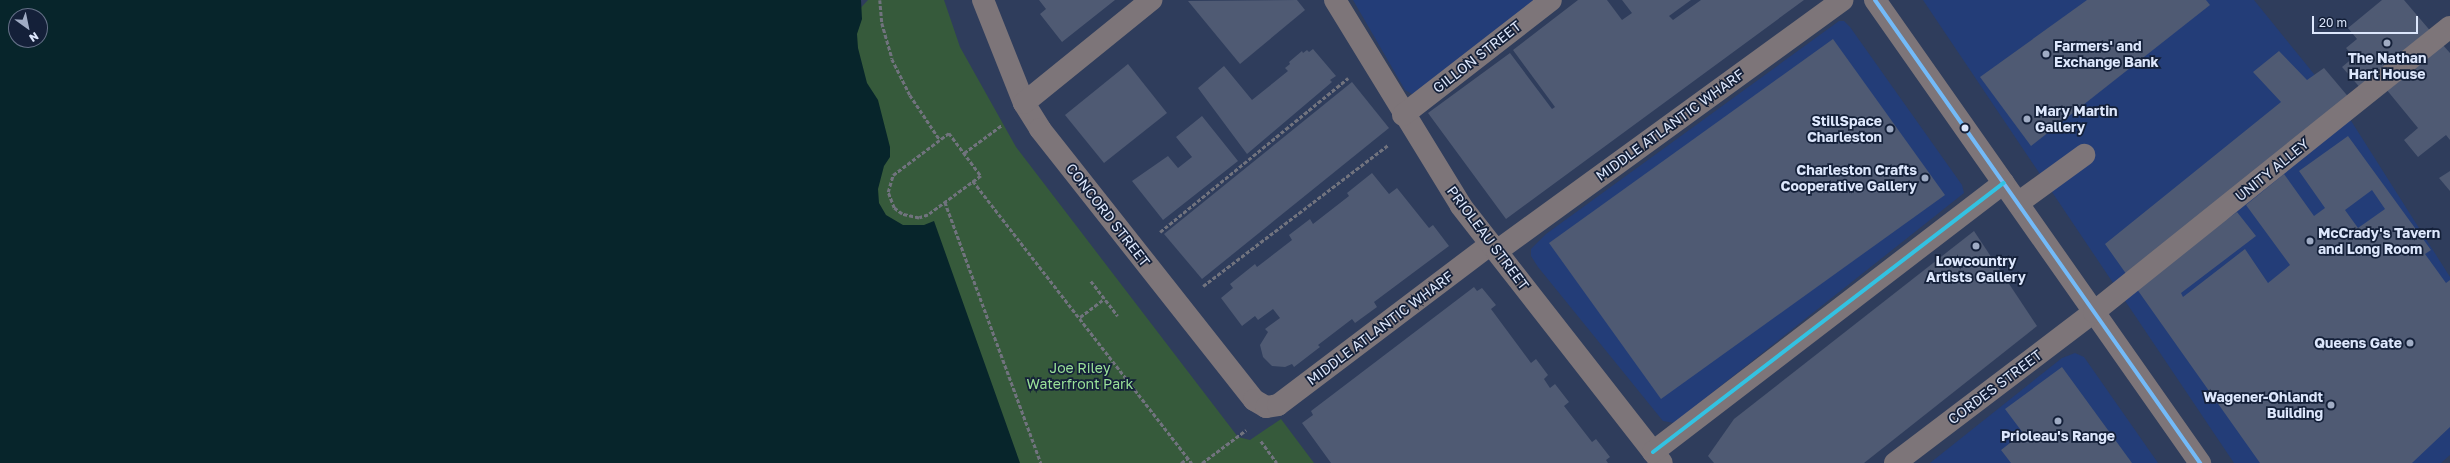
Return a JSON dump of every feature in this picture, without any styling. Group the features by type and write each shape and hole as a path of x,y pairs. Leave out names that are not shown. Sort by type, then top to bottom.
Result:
{"street":[{"name":"CONCORD STREET","path":"983,0 1024,103 1040,129 1254,400 1266,408"},
{"path":"1024,103 1151,0"},
{"name":"PRIOLEAU STREET","path":"1335,0 1403,114 1461,206 1658,457"},
{"name":"GILLON STREET","path":"1403,114 1551,0"},
{"name":"MIDDLE ATLANTIC WHARF","path":"1266,408 1278,405 1494,247 1843,0"},
{"path":"1875,0 2200,463"},
{"name":"UNITY ALLEY","path":"2094,312 2450,27"},
{"path":"2018,203 2084,155"},
{"path":"1658,457 2004,183"},
{"name":"CORDES STREET","path":"1895,463 2094,312"}],"path":[{"path":"880,0 882,23 892,59 910,95 940,140"},
{"path":"1159,233 1355,73"},
{"path":"964,153 1007,121"},
{"path":"949,133 981,176 928,215 910,217 894,208 888,192 893,175 940,140 949,133"},
{"path":"1202,287 1391,143"},
{"path":"974,181 1192,463"},
{"path":"945,202 1041,463"},
{"path":"1091,281 1118,316"},
{"path":"1080,317 1104,299"},
{"path":"1202,463 1250,427"},
{"path":"1261,441 1277,463"},
{"path":"1181,463 1188,458"}],"shaded area":[{"path":"0,0 861,0 862,19 857,34 858,48 867,83 878,100 890,147 890,157 884,166 878,189 879,203 886,215 903,225 924,225 934,221 1020,463 0,463"},
{"path":"1353,0 1538,0 1420,93 1412,94 1405,90"},
{"path":"1923,0 2254,0 2348,116 2450,277 2450,455 2441,463 2234,463"},
{"path":"1839,21 1844,21 1850,27 1962,185 1964,193 1674,423 1663,421 1538,267 1531,256 1531,249 1546,234"},
{"path":"2075,353 2084,357 2158,463 1930,463 2062,358"}],"green space":[{"name":"Joe Riley Waterfront Park","path":"868,0 944,0 960,47 1016,147 1238,437 1250,440 1281,419 1314,463 914,463 716,163"}],"building":[{"path":"1039,0 1115,0 1062,42 1040,14 1046,9"},
{"path":"1297,0 1305,10 1240,64 1188,1"},
{"path":"1578,0 1607,0 1622,20 1632,13 1622,0 1691,0 1669,16 1673,20 1701,0 1804,0 1506,219 1428,113 1510,53 1552,109 1555,107 1513,50"},
{"path":"2087,0 2206,0 2210,5 2031,146 1980,77"},
{"name":"The Nathan Hart House","path":"2382,0 2404,0 2433,34 2363,91 2342,67 2354,57 2346,48 2357,39 2348,28"},
{"path":"1833,39 1945,195 1661,399 1549,243"},
{"path":"2442,44 2450,53 2450,140 2446,135 2418,157 2404,140 2418,128 2386,89"},
{"path":"1313,49 1336,76 1330,80 1332,82 1247,154 1198,88 1224,66 1252,100 1288,71 1285,68 1290,64 1289,62 1302,51 1303,53 1307,50 1309,52"},
{"path":"2279,51 2307,80 2324,68 2351,100 2226,220 2237,212 2256,236 2181,293 2183,297 2245,249 2268,283 2290,265 2246,205 2284,174 2314,216 2325,208 2299,171 2348,136 2431,250 2425,254 2446,283 2450,280 2450,427 2412,463 2260,463 2105,244 2281,102 2253,72","holes":["2372,190 2385,209 2358,228 2345,210"]},
{"path":"1128,64 1167,113 1104,163 1065,115"},
{"path":"1352,82 1389,128 1202,279 1164,234"},
{"path":"1202,116 1238,161 1163,220 1132,181 1168,156 1178,168 1192,157 1176,137"},
{"path":"2450,171 2450,191 2439,178"},
{"path":"1372,173 1389,194 1397,188 1429,228 1433,225 1449,246 1374,302 1377,307 1355,323 1352,319 1318,345 1320,347 1294,367 1292,364 1285,367 1272,366 1263,357 1260,345 1268,332 1265,329 1280,318 1273,309 1258,320 1255,316 1242,326 1221,298 1233,288 1230,284 1255,264 1257,267 1292,240 1289,235 1310,219 1313,224 1349,196 1347,193"},
{"path":"1974,231 2037,326 1864,463 1714,463 1708,456 1734,419"},
{"path":"1474,287 1477,291 1482,288 1496,305 1491,309 1531,363 1536,359 1548,375 1544,379 1550,388 1555,384 1569,402 1564,406 1592,442 1596,439 1610,457 1606,460 1608,463 1331,463 1302,423 1313,415 1311,411"},
{"name":"Prioleau's Range","path":"2062,367 2132,463 2011,463 2001,450 2023,433 2005,409"}],"transit line":[{"path":"1875,0 2200,463"},
{"path":"1653,452 2004,183"}],"place":[{"name":"The Nathan Hart House","path":"2387,43"},
{"name":"Farmers' and Exchange Bank","path":"2046,54"},
{"name":"Mary Martin Gallery","path":"2027,119"},
{"name":"StillSpace Charleston","path":"1890,129"},
{"name":"Charleston Crafts Cooperative Gallery","path":"1925,178"},
{"name":"McCrady's Tavern and Long Room","path":"2310,241"},
{"name":"Lowcountry Artists Gallery","path":"1976,246"},
{"name":"Queens Gate","path":"2410,343"},
{"name":"Wagener-Ohlandt Building","path":"2331,405"},
{"name":"Prioleau's Range","path":"2058,421"}]}
